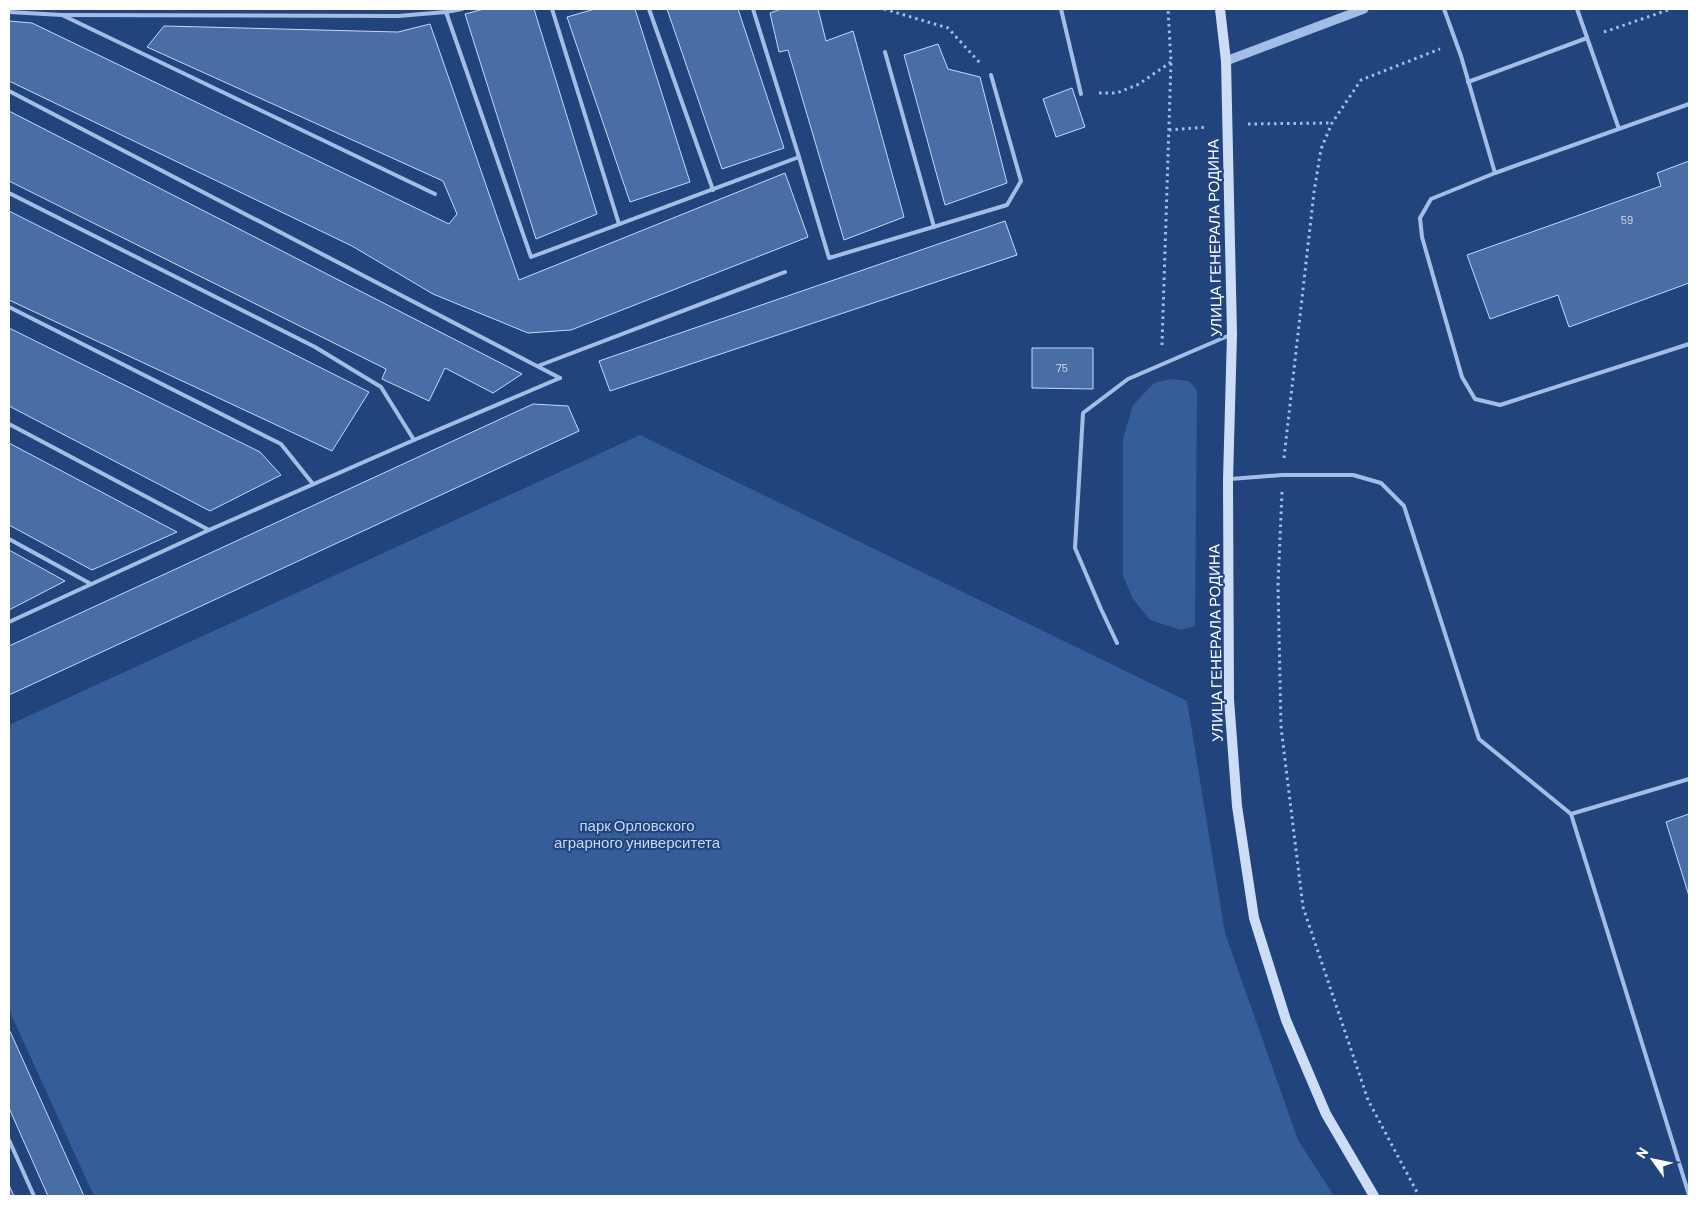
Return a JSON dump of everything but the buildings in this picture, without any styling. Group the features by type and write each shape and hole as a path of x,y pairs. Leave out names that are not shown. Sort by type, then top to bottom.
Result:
{"main road":[{"name":"УЛИЦА ГЕНЕРАЛА РОДИНА","path":"1220,9 1226,60 1232,334 1228,480 1229,698 1237,806 1254,918 1286,1020 1326,1114 1374,1196"}],"street":[{"path":"1226,60 1364,9"}],"lane":[{"path":"9,12 62,15 398,16 462,9"},
{"path":"552,9 619,224"},
{"path":"649,9 713,190"},
{"path":"753,9 829,258 1007,204 1021,181 991,75"},
{"path":"1062,9 1081,94"},
{"path":"1444,9 1495,173"},
{"path":"1577,9 1619,129"},
{"path":"446,12 531,257 799,158"},
{"path":"62,15 435,194"},
{"path":"1468,82 1587,38"},
{"path":"885,52 934,227"},
{"path":"9,92 560,378 209,530 9,622"},
{"path":"1689,104 1495,173 1431,199 1420,218 1422,237 1462,376 1475,399 1500,406 1689,344"},
{"path":"9,193 315,347 381,387 414,440"},
{"path":"538,366 785,272"},
{"path":"9,307 282,444 313,484"},
{"path":"1117,643 1076,548 1083,413 1128,379 1232,334"},
{"path":"9,424 209,530"},
{"path":"1228,480 1282,475 1353,475 1382,483 1404,506 1479,739 1571,814 1689,1195"},
{"path":"9,539 92,584"},
{"path":"1571,814 1689,779"},
{"path":"9,1140 34,1196"}],"path":[{"path":"884,9 948,28 991,75"},
{"path":"1162,364 1171,62 1168,9"},
{"path":"1587,38 1671,9"},
{"path":"1419,1196 1368,1100 1303,907 1281,727 1278,585 1282,475 1320,149 1332,123 1361,80 1456,43"},
{"path":"1081,94 1117,93 1139,84 1171,62"}],"green space":[{"path":"1170,379 1189,381 1197,390 1195,626 1181,630 1150,620 1133,599 1123,576 1123,439 1133,405 1154,383"},
{"name":"парк Орловского аграрного университета","path":"640,435 1187,701 1225,933 1298,1140 1334,1196 94,1196 9,1010 9,725"}]}
